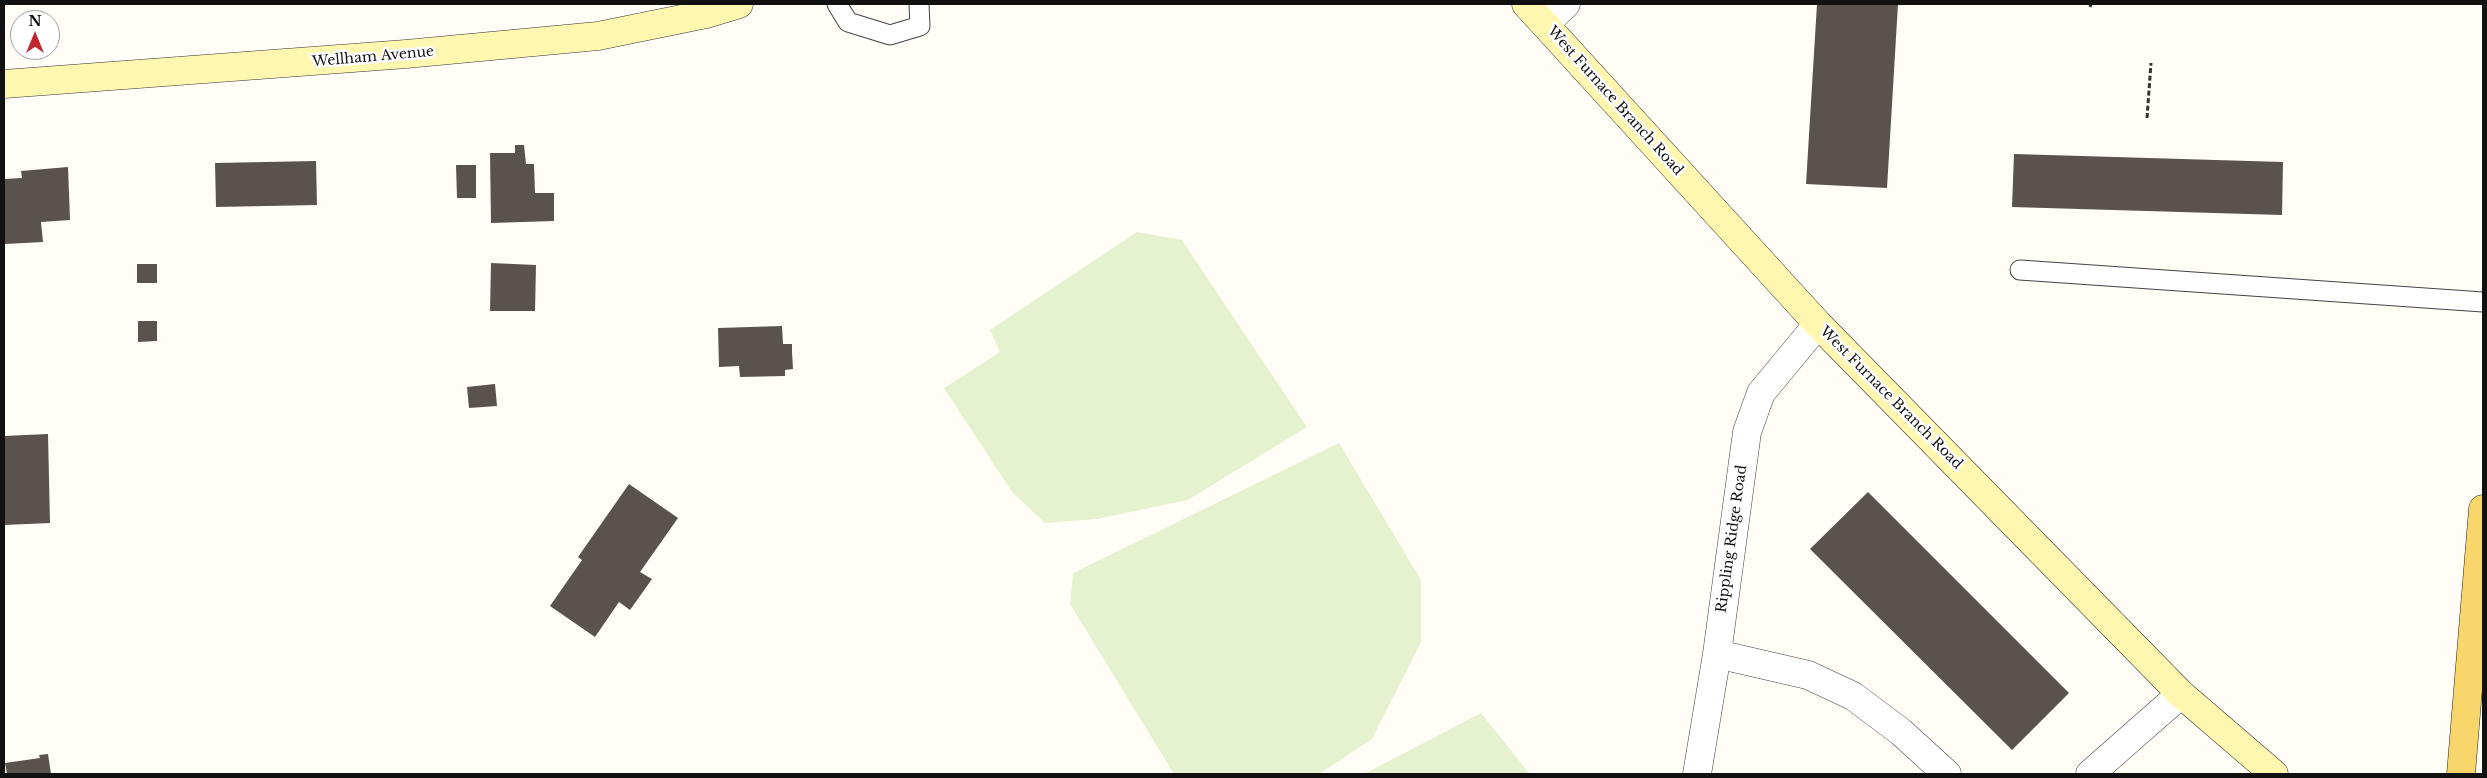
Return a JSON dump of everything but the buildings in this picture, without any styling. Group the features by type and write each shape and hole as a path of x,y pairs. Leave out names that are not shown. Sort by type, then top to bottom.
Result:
{"main road":[{"path":"2461,774 2478,659 2483,509"}],"street":[{"name":"Wellham Avenue","path":"4,84 406,54 598,36 706,14 738,4"},
{"name":"West Furnace Branch Road","path":"1526,4 1818,324 2181,694 2274,774"},
{"path":"1545,24 1566,4"},
{"name":"Rippling Ridge Road","path":"1697,774 1717,654 1747,432 1762,393 1818,324"},
{"path":"1717,654 1808,676 1853,696 1901,732 1947,774"},
{"path":"2090,774 2181,694"}],"lane":[{"path":"837,4 848,22 890,36 920,26 919,4"},
{"path":"2020,270 2483,302"}],"path":[{"path":"2146,118 2151,63"}],"green space":[{"path":"1137,232 1182,240 1307,427 1188,500 1097,519 1045,523 1012,492 944,388 1000,352 990,330"},
{"path":"1339,443 1421,580 1421,642 1372,739 1319,774 1174,774 1070,604 1073,573"},
{"path":"1481,713 1530,774 1364,774"}]}
